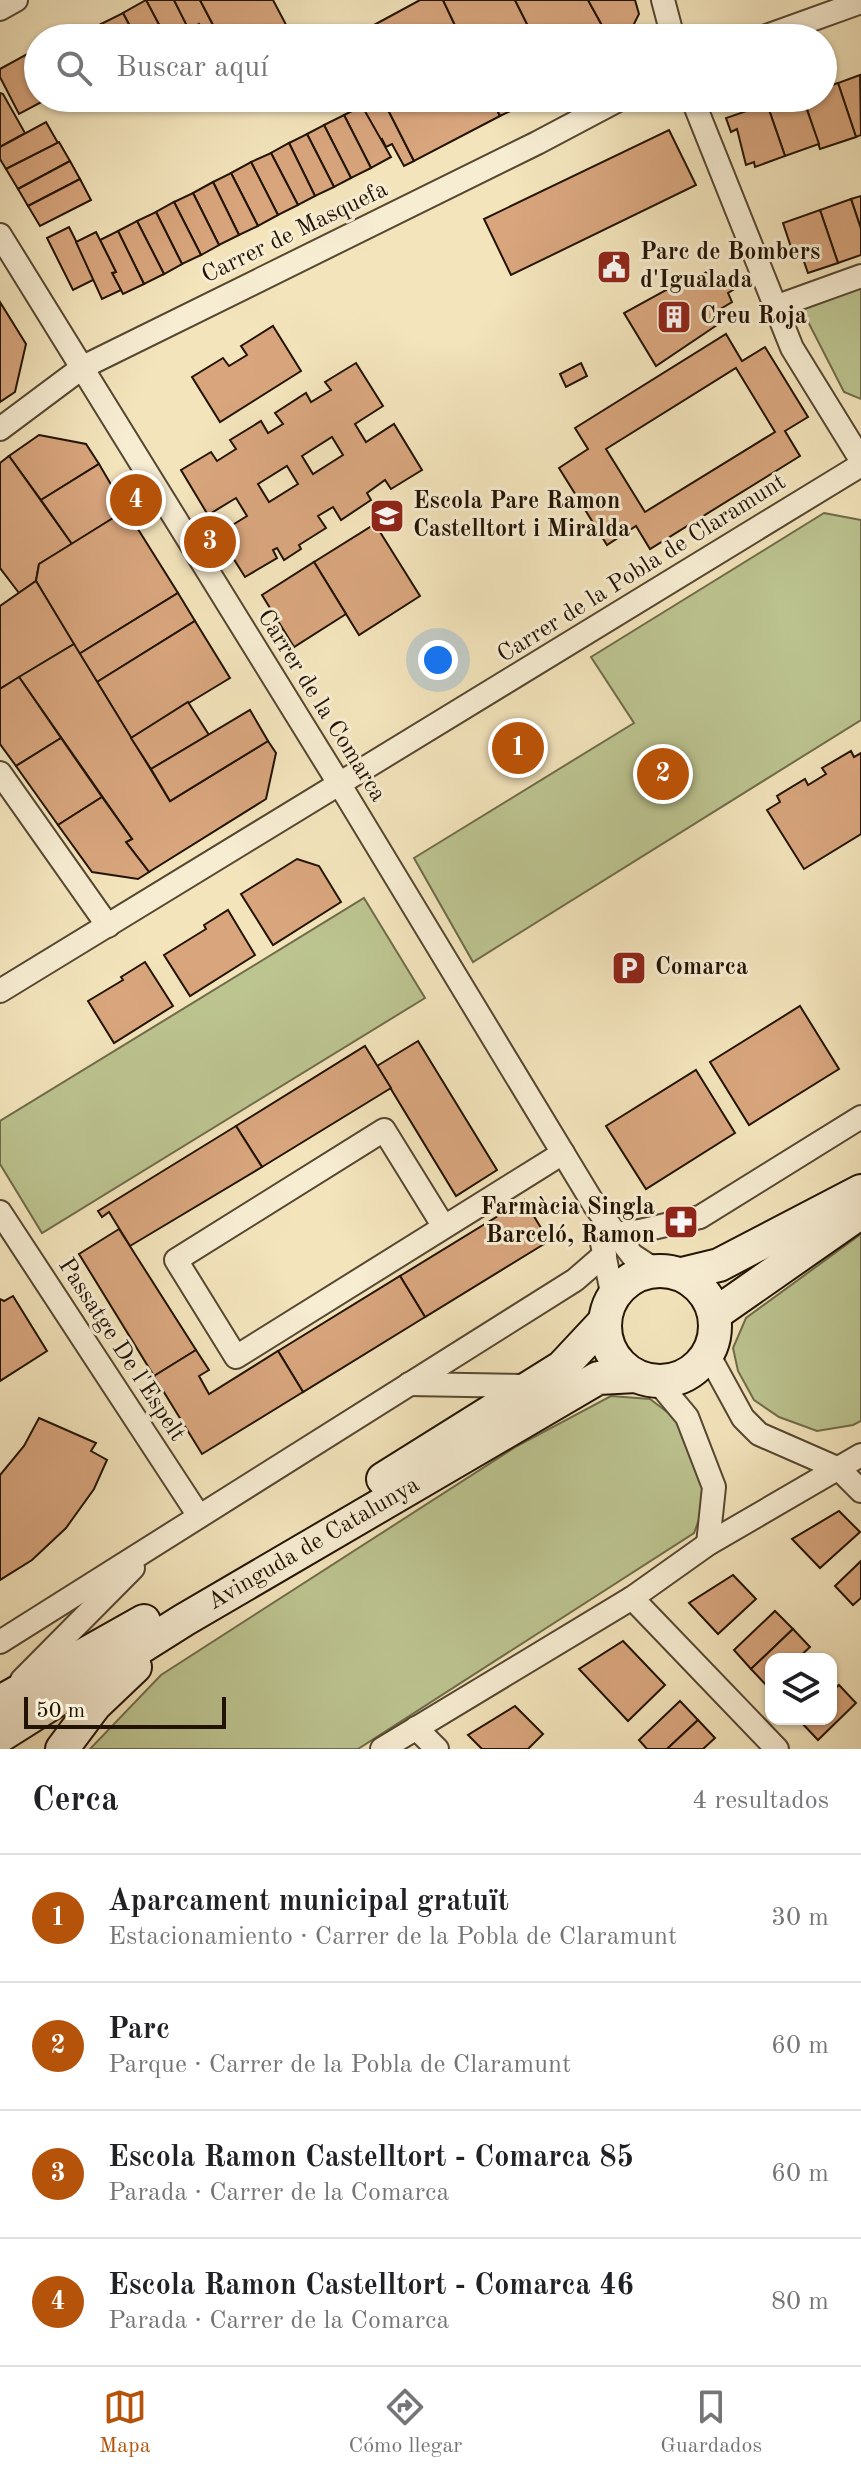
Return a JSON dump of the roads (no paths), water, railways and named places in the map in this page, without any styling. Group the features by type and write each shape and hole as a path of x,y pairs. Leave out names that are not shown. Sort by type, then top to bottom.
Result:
{"street":[{"path":"0,9 16,0"},
{"path":"663,0 669,24"},
{"path":"800,24 861,2"},
{"name":"Carrer de Masquefa","path":"0,429 83,367 596,112"},
{"path":"698,112 792,348 861,462"},
{"name":"Carrer de la Comarca","path":"0,235 340,785 595,1206 632,1255 668,1272"},
{"path":"775,307 861,276"},
{"name":"Carrer de la Pobla de Claramunt","path":"0,991 340,785 861,462"},
{"path":"0,773 108,926"},
{"path":"616,1234 700,1217 861,1117"},
{"path":"444,1227 384,1130 176,1260 236,1357 563,1153"},
{"path":"668,1272 703,1290 715,1314 715,1335 708,1354 699,1366 672,1380 647,1378 627,1370 612,1353 608,1343 609,1309 631,1279 668,1272 719,1265 861,1191"},
{"name":"Carrer de la Comarca","path":"595,1206 605,1254 609,1309"},
{"name":"Passatge De l'Espelt","path":"0,1212 199,1516"},
{"path":"715,1314 861,1212"},
{"path":"0,1642 575,1280 605,1254"},
{"name":"Avinguda de Catalunya","path":"0,1702 261,1556 562,1367 609,1309"},
{"path":"708,1354 743,1418 759,1434 839,1469 861,1491"},
{"name":"Avinguda de Catalunya","path":"0,1736 184,1620 598,1378 647,1378"},
{"path":"647,1378 687,1417 714,1487 708,1544"},
{"path":"408,1384 532,1386"},
{"path":"382,1749 632,1598 708,1544 861,1455"},
{"path":"0,1702 164,1536"},
{"path":"632,1598 777,1749"},
{"path":"62,1749 95,1705 184,1620"},
{"path":"416,1728 437,1749"}],"place":[{"name":"Parc de Bombers d'Igualada","path":"614,267"},
{"name":"Creu Roja","path":"674,317"},
{"name":"Escola Ramon Castelltort - Comarca 46","path":"136,500"},
{"name":"Escola Pare Ramon Castelltort i Miralda","path":"387,516"},
{"name":"Escola Ramon Castelltort - Comarca 85","path":"210,542"},
{"name":"Aparcament municipal gratuït","path":"518,748"},
{"name":"Parc","path":"663,774"},
{"name":"Comarca","path":"629,968"},
{"name":"Farmàcia Singla Barceló, Ramon","path":"681,1222"}]}
